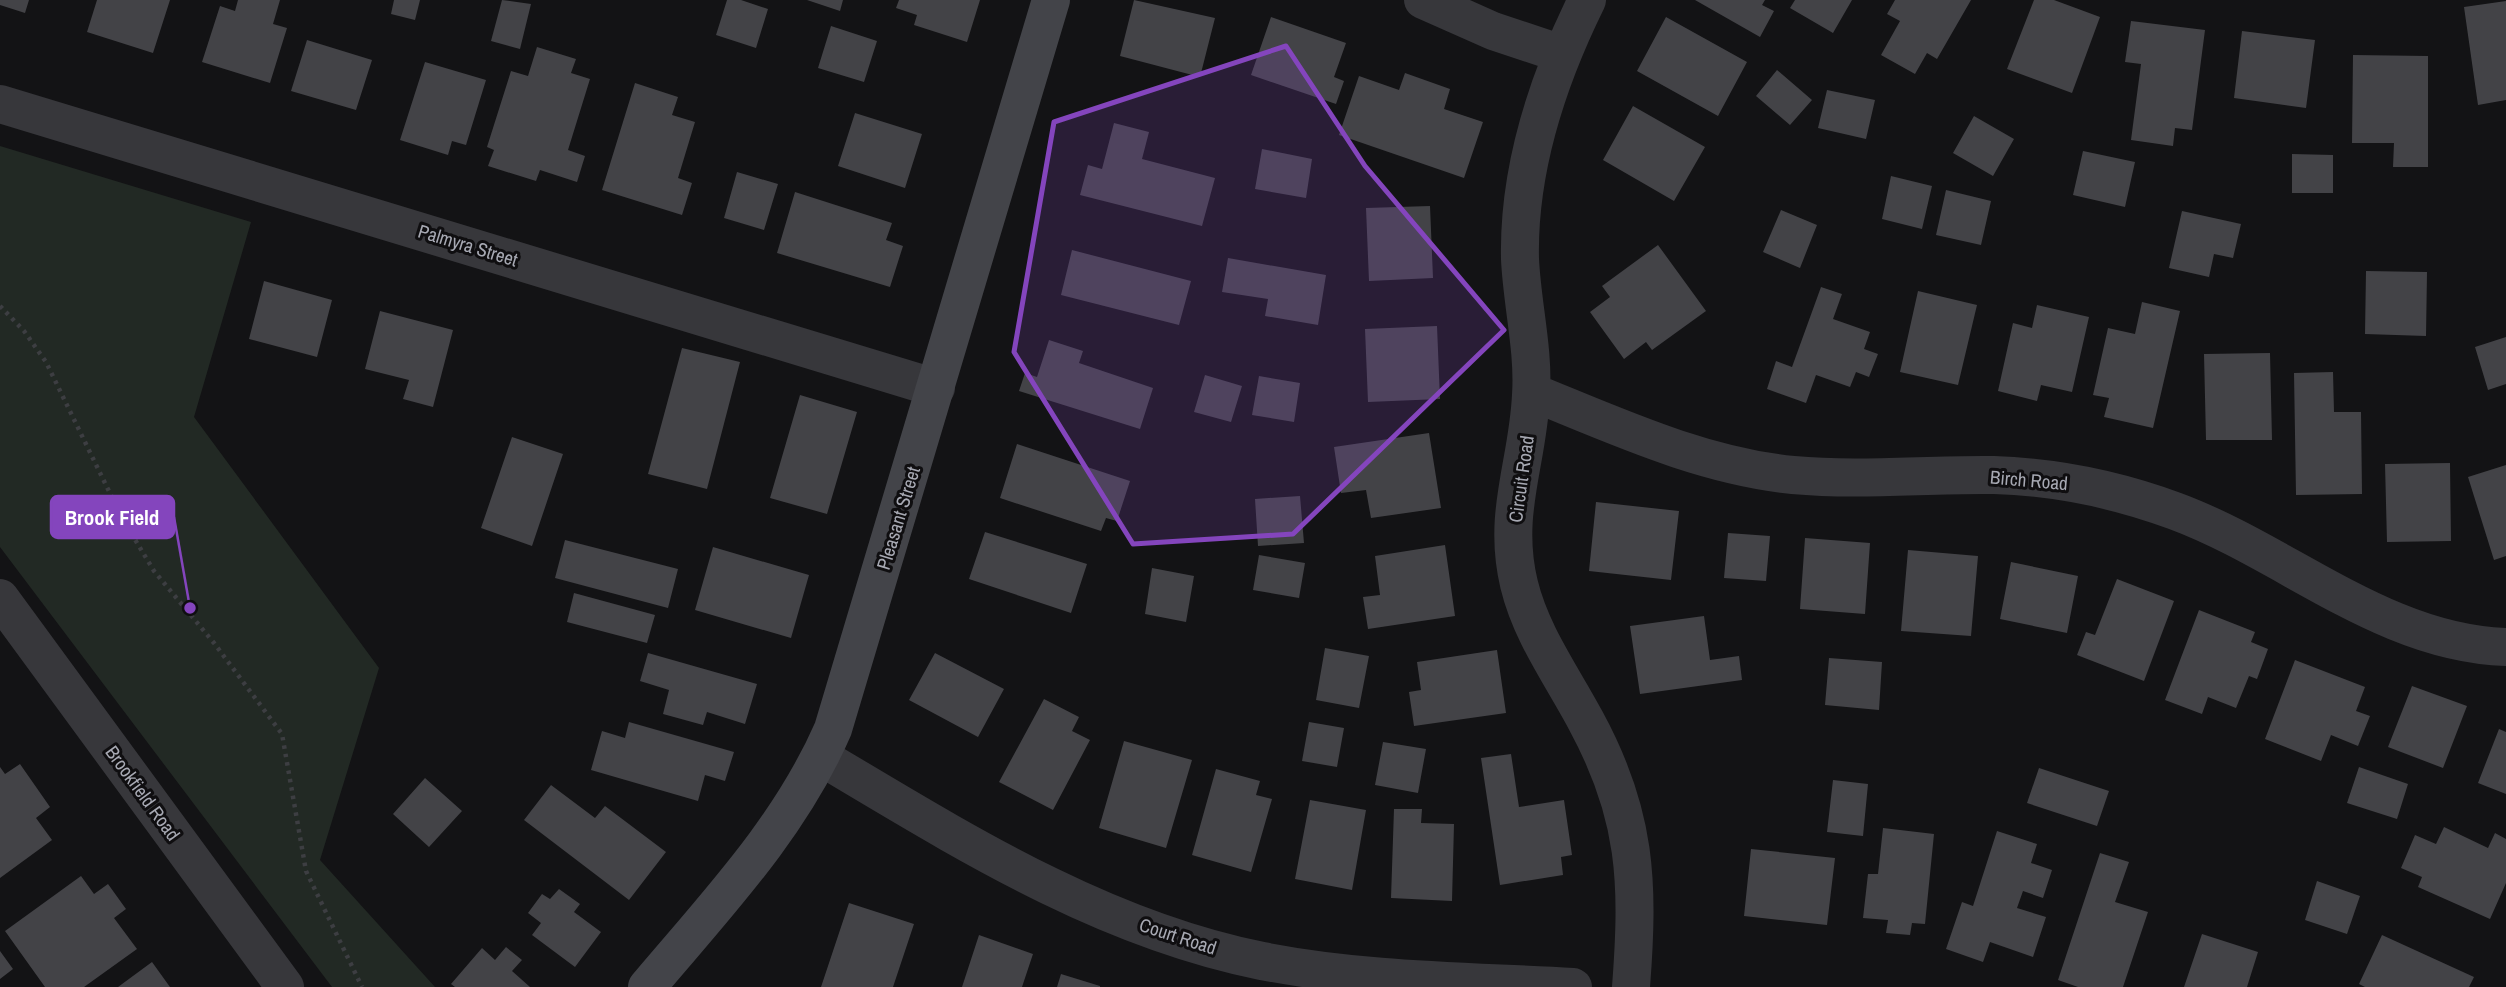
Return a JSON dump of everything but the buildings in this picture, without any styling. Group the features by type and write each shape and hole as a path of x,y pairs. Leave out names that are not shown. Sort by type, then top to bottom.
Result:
{"main road":[{"name":"Pleasant Street","path":"647,987 764,847 794,806 821,757 843,701 1051,0"}],"street":[{"path":"1423,0 1493,31 1562,54"},
{"name":"Circuit Road","path":"1587,0 1562,54 1541,119 1522,213 1521,280 1532,393 1513,502 1517,574 1531,620 1598,744 1627,825 1635,881 1631,987"},
{"name":"Palmyra Street","path":"0,104 936,388"},
{"name":"Birch Road","path":"1532,393 1673,447 1764,471 1858,478 1997,475 2055,481 2113,492 2209,526 2344,596 2410,626 2471,643 2506,647"},
{"name":"Brookfield Road","path":"0,598 285,987"},
{"name":"Court Road","path":"821,757 1021,872 1100,908 1179,938 1258,960 1335,972 1573,987"}],"path":[{"path":"0,306 24,331 46,362 122,518 154,571 214,643 282,734 306,871 362,987"}],"highlighted area":[{"path":"1286,46 1365,166 1504,330 1293,534 1133,544 1014,352 1054,122"}],"shaded area":[{"path":"0,146 251,222 194,417 379,668 320,860 435,987 332,987 0,547"}],"place":[{"name":"Brook Field","path":"190,608"}]}
